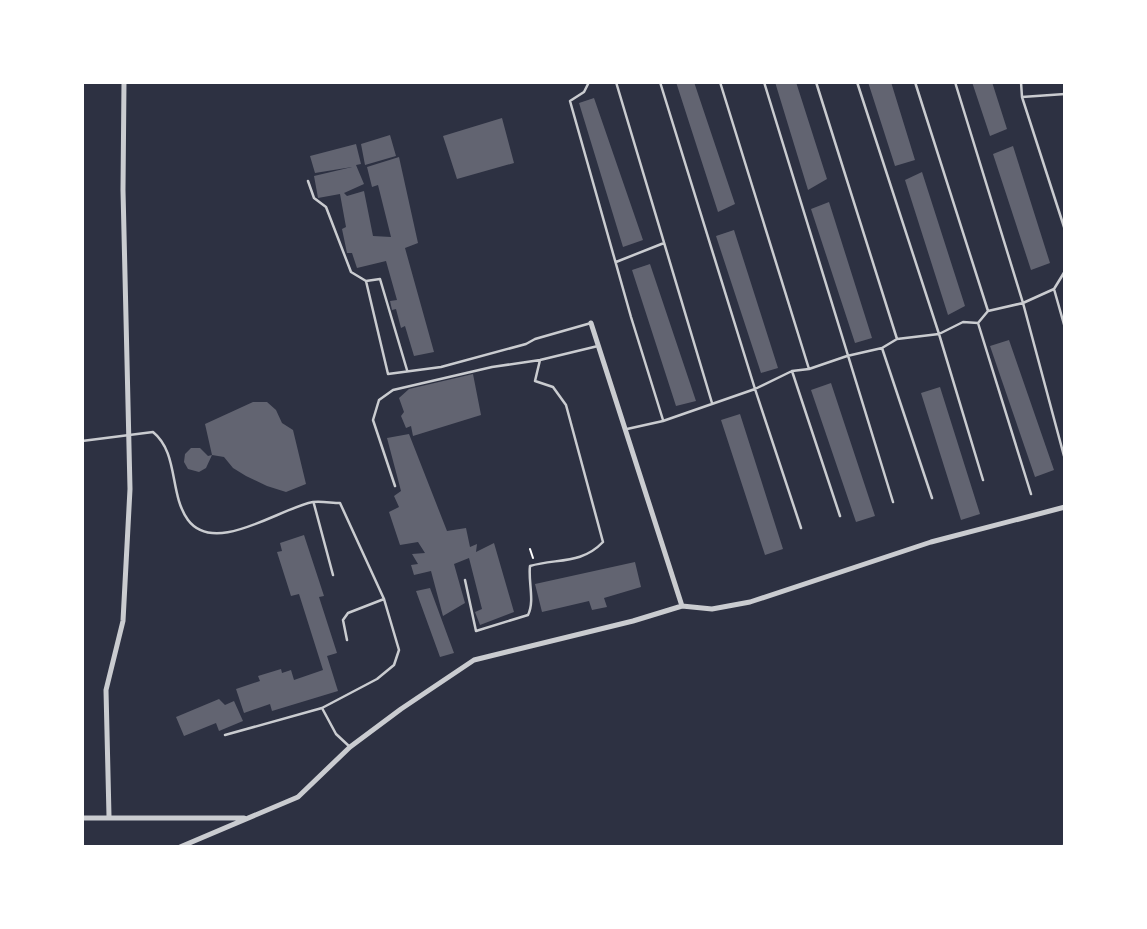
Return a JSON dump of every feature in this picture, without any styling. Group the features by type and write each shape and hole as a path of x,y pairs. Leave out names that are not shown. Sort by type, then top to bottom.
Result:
{"street":[{"path":"109,816 106,690 124,621 130,489 123,190 124,82"},
{"path":"591,323 682,606"},
{"path":"180,847 298,797 350,747 474,660 633,621 682,606 712,609 750,602 931,542 1065,507"},
{"path":"82,818 247,818"}],"lane":[{"path":"589,82 584,92 569,101 663,421"},
{"path":"616,82 712,402"},
{"path":"660,82 801,528"},
{"path":"720,82 809,369"},
{"path":"764,82 893,502"},
{"path":"816,82 897,339"},
{"path":"857,82 939,334 983,480"},
{"path":"915,82 988,312"},
{"path":"955,82 1023,303 1064,456"},
{"path":"1021,82 1022,97 1065,230"},
{"path":"1022,97 1065,94"},
{"path":"308,181 314,198 326,207 351,272 366,281 380,279 407,370"},
{"path":"615,262 664,243"},
{"path":"978,323 988,312 1023,303 1054,289 1065,271"},
{"path":"366,281 388,374 441,367 591,323"},
{"path":"1054,289 1065,328"},
{"path":"626,429 663,421 755,389 792,371 809,369 882,348 897,339 939,334 963,321 978,323"},
{"path":"978,323 1031,494"},
{"path":"395,486 373,420 379,400 393,390 598,346"},
{"path":"882,348 932,498"},
{"path":"465,580 476,631 528,615 532,607 528,580 530,566 543,562 567,561 594,551 603,542 566,405 553,387 535,381 540,359"},
{"path":"792,371 840,516"},
{"path":"82,441 153,432 162,439 187,518 195,527 207,532 226,533 313,502 340,503 384,598 399,650 394,665 377,679 322,708 225,736"},
{"path":"313,502 332,575"},
{"path":"347,640 343,620 348,613 384,598"},
{"path":"322,708 336,734 350,747"}],"path":[{"path":"530,549 535,565"}],"building":[{"path":"676,82 694,82 735,204 718,212"},
{"path":"775,82 796,82 827,179 808,190"},
{"path":"868,82 891,82 915,160 895,166"},
{"path":"972,82 992,82 1007,129 990,136"},
{"path":"594,98 643,240 623,247 579,103"},
{"path":"502,118 514,163 457,179 443,136"},
{"path":"390,135 396,156 365,165 361,144"},
{"path":"356,144 361,164 356,165 364,184 344,193 347,196 364,191 373,236 391,237 378,185 372,187 367,167 399,157 418,243 405,248 434,352 414,356 405,326 401,328 396,309 392,310 390,301 397,300 386,261 357,268 352,253 347,253 342,229 346,227 340,194 318,198 314,176 352,167 315,173 310,156"},
{"path":"1013,146 1050,263 1031,270 993,154"},
{"path":"922,172 965,306 948,315 905,180"},
{"path":"829,202 872,338 855,343 811,209"},
{"path":"734,230 778,368 761,373 716,236"},
{"path":"650,264 696,401 676,406 632,270"},
{"path":"1009,340 1054,470 1035,477 990,346"},
{"path":"473,374 481,415 413,436 411,426 406,428 401,416 404,412 399,398 409,389"},
{"path":"831,383 875,516 856,522 811,390"},
{"path":"940,387 980,514 961,520 921,393"},
{"path":"253,402 267,402 276,410 282,423 293,430 306,484 286,492 246,476 233,468 224,457 212,455 205,424"},
{"path":"740,414 783,549 765,555 721,420"},
{"path":"409,434 447,531 466,528 470,547 477,544 476,552 494,543 514,612 480,625 475,612 482,609 469,558 454,564 465,603 443,616 431,571 414,575 411,565 418,564 412,554 425,553 418,542 400,545 389,512 399,507 394,496 401,491 387,438"},
{"path":"191,448 200,448 208,456 212,455 206,468 199,472 188,469 184,462 185,454"},
{"path":"304,535 324,596 319,597 337,653 327,656 338,691 272,711 270,704 244,713 236,689 260,681 258,676 281,669 282,673 291,670 294,680 323,670 299,594 291,596 277,552 282,551 280,543"},
{"path":"635,562 641,587 604,598 607,607 592,610 589,601 542,612 535,584"},
{"path":"430,588 454,653 440,657 416,591"},
{"path":"219,699 225,705 234,701 243,721 219,731 216,723 184,736 176,717"}]}
